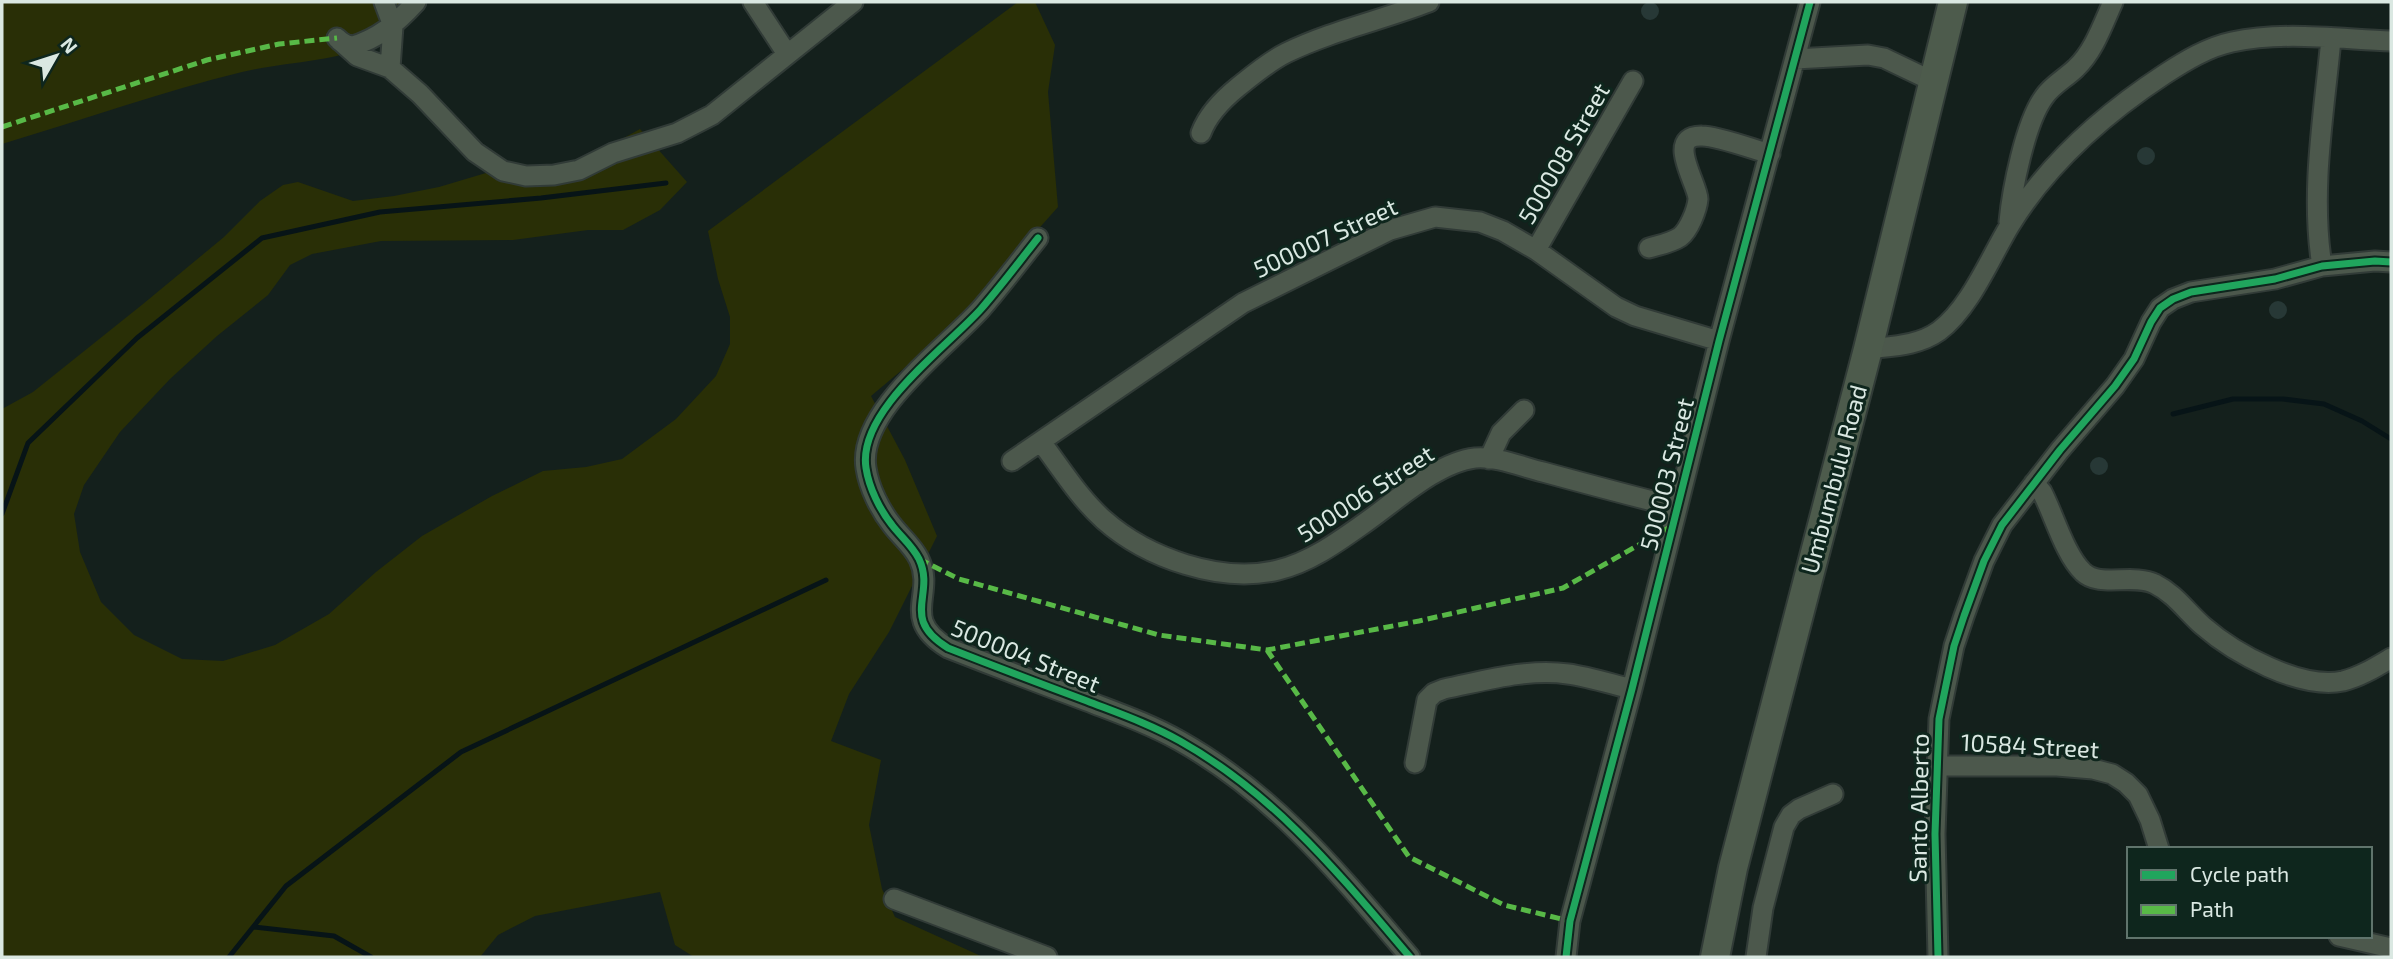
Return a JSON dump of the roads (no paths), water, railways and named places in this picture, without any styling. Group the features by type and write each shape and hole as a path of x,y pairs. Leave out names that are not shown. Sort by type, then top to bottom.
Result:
{"main road":[{"name":"Umbumbulu Road","path":"1715,957 1733,868 1868,349 1952,2"}],"street":[{"path":"384,2 393,26 390,68"},
{"path":"416,2 393,26 377,36 350,47 337,38 357,56 390,68 420,94 475,152 503,171 526,176 554,175 579,170 613,153 677,132 712,115 852,2"},
{"path":"753,2 788,54"},
{"path":"1201,133 1208,117 1218,106 1272,61 1287,52 1429,2"},
{"name":"500003 Street","path":"1566,957 1570,920 1632,689 1719,341 1810,2"},
{"path":"2009,227 2013,189 2037,110 2052,88 2076,68 2088,52 2113,2"},
{"path":"1868,349 1906,345 1939,331 1966,300 2027,198 2052,169 2102,119 2175,68 2202,53 2230,43 2292,37 2391,41"},
{"path":"2322,266 2317,217 2320,149 2331,39"},
{"path":"1795,59 1868,55 1884,58 1932,81"},
{"name":"500008 Street","path":"1536,250 1633,81"},
{"path":"1649,248 1678,239 1688,228 1695,210 1698,198 1684,153 1689,140 1703,136 1770,154"},
{"name":"500007 Street","path":"1012,461 1243,303 1390,230 1435,218 1480,222 1503,231 1536,250 1616,307 1635,316 1719,341"},
{"name":"500004 Street","path":"1038,238 982,308 889,403 866,441 866,469 873,492 883,513 910,545 923,569 920,615 923,624 948,648 1146,724 1228,771 1289,821 1410,957"},
{"name":"Santo Alberto","path":"1938,957 1935,834 1937,741 1942,702 1954,646 1971,593 2003,525 2034,483 2115,386 2134,359 2160,308 2173,299 2191,292 2275,279 2322,266 2391,262"},
{"path":"1489,459 1501,433 1524,410"},
{"name":"500006 Street","path":"1041,442 1085,501 1122,535 1176,560 1237,573 1278,570 1302,562 1321,552 1429,478 1462,461 1489,459 1676,507"},
{"path":"2034,483 2042,492 2075,563 2084,573 2094,579 2138,579 2151,582 2177,599 2200,624 2228,647 2298,677 2318,682 2342,681 2391,658"},
{"path":"1415,763 1427,700 1434,692 1510,675 1550,672 1632,689"},
{"name":"10584 Street","path":"1937,766 2057,766 2093,769 2112,774 2138,795 2158,847"},
{"path":"1756,957 1763,908 1784,827 1791,815 1799,809 1833,793"},
{"path":"894,899 1047,957"},
{"path":"2348,938 2391,948"}],"waterway":[{"path":"2,514 28,443 137,338 262,238 380,212 541,198 666,183"},
{"path":"2173,414 2233,399 2283,399 2324,404 2362,421 2391,439"},
{"path":"229,957 286,886 461,752 826,580"},
{"path":"254,927 334,936 371,957"}]}
